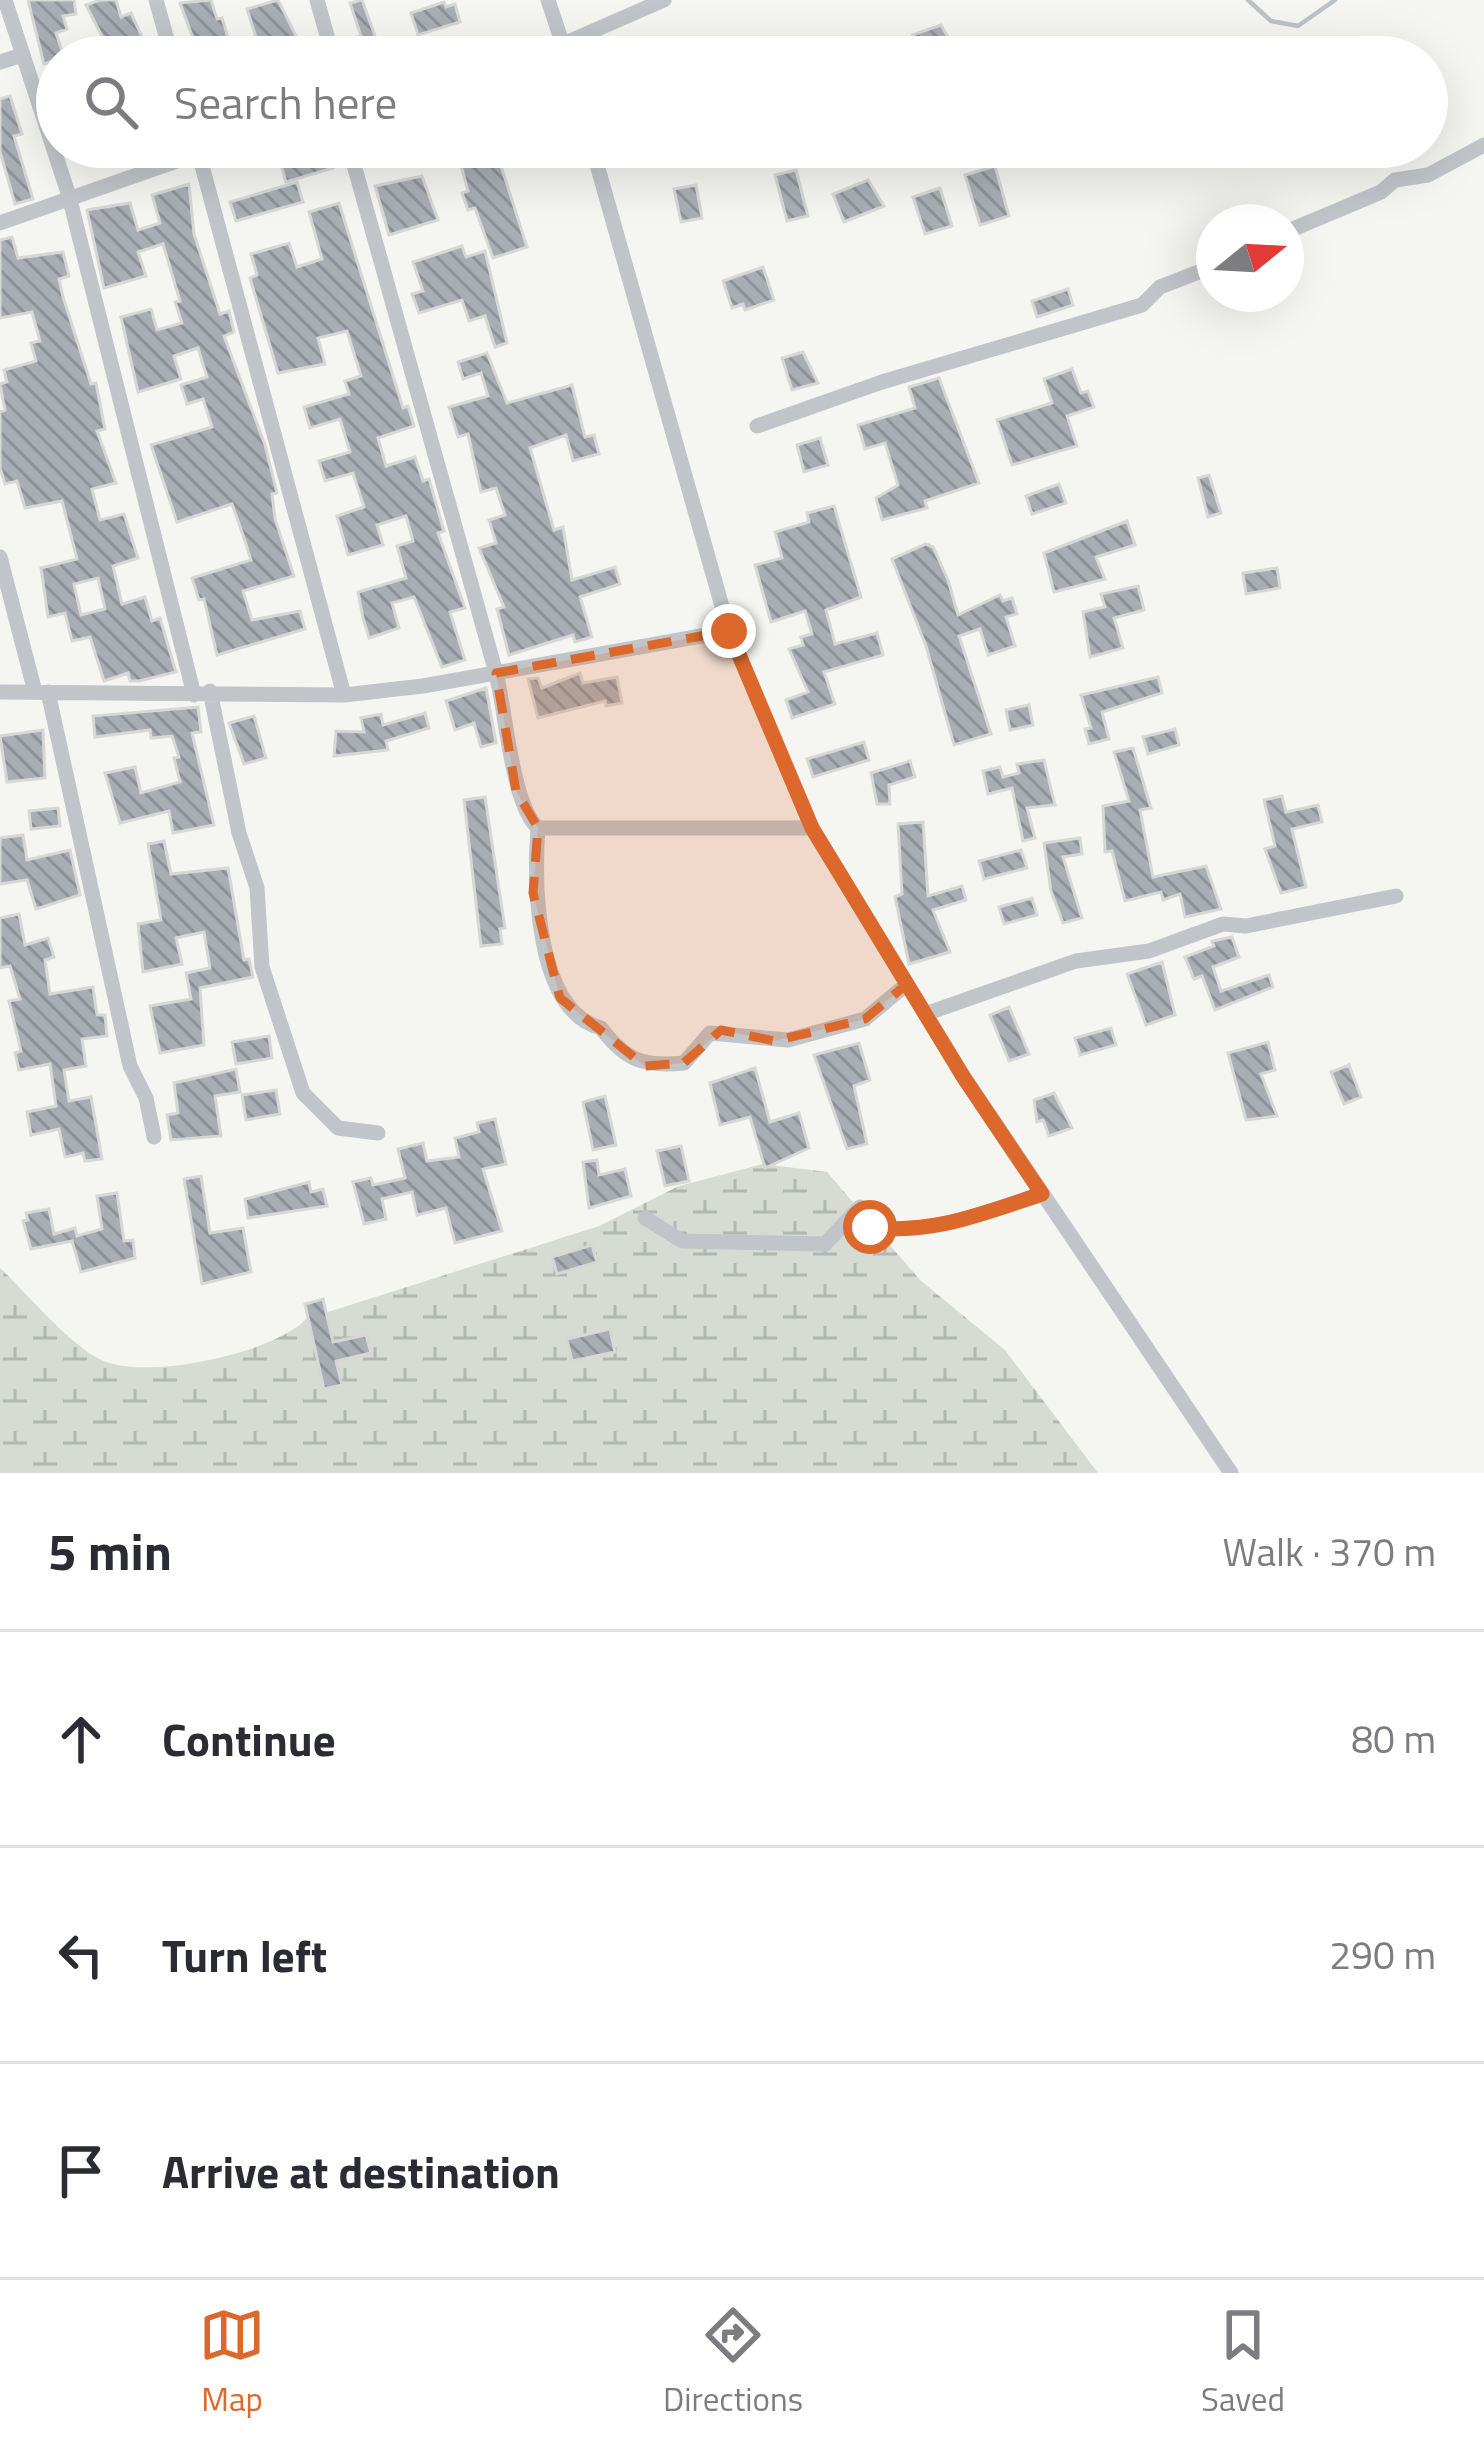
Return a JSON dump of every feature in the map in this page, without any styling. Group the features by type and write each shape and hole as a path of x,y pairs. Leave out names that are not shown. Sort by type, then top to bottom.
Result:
{"street":[{"path":"5,0 36,97"},
{"path":"156,0 166,36"},
{"path":"317,0 327,36"},
{"path":"548,0 556,36"},
{"path":"593,36 664,0"},
{"path":"0,62 22,55"},
{"path":"1448,164 1484,145"},
{"path":"60,168 257,889 262,967 303,1093 338,1128 378,1133"},
{"path":"0,224 148,168"},
{"path":"203,168 344,695"},
{"path":"355,168 496,673 512,737 515,791 526,818 538,828 812,828"},
{"path":"598,168 729,631 812,828 1042,1194 1232,1473"},
{"path":"1304,224 1382,192 1395,180 1441,168"},
{"path":"757,426 883,382 1142,305 1160,287 1196,273"},
{"path":"0,557 41,692 130,1066 146,1098 154,1137"},
{"path":"0,692 344,695 729,631"},
{"path":"538,828 533,893 560,998 587,1024 601,1028 615,1048 645,1066 683,1063 702,1040 721,1030 775,1041 865,1019 907,984"},
{"path":"925,1014 1076,961 1149,951 1223,924 1246,926 1396,896"},
{"path":"645,1218 682,1241 825,1244 860,1207 870,1227 903,1231 950,1226 1042,1194"}],"highlighted area":[{"path":"729,631 812,828 907,984 865,1019 775,1041 721,1030 684,1063 645,1066 560,998 533,893 538,828 516,791 496,673"}],"green space":[{"path":"763,1164 827,1172 920,1280 1005,1350 1098,1473 0,1473 0,1268 92,1355 124,1366 179,1365 267,1343 306,1319 599,1226 679,1186"}],"building":[{"path":"28,0 74,0 76,14 63,16 67,29 57,36 37,36"},
{"path":"116,0 121,17 131,13 141,36 102,36 86,5"},
{"path":"211,0 228,36 192,36 180,3"},
{"path":"278,0 296,36 256,36 247,9"},
{"path":"362,0 375,36 361,36 350,3"},
{"path":"444,2 446,7 455,4 460,22 418,35 411,13"},
{"path":"941,25 947,36 912,36"},
{"path":"10,96 22,134 14,136 33,199 15,204 0,152 0,99"},
{"path":"282,168 333,168 286,182"},
{"path":"462,168 502,168 527,247 493,258 475,208 468,210 462,193 468,191"},
{"path":"996,168 1009,216 980,225 965,175"},
{"path":"796,170 808,216 787,221 775,175"},
{"path":"422,176 438,220 389,235 375,186"},
{"path":"868,180 884,206 844,222 833,194"},
{"path":"297,182 303,202 236,221 230,202"},
{"path":"189,184 194,234 220,314 229,311 234,332 224,336 265,445 277,493 272,494 275,519 294,576 243,591 252,620 300,611 305,629 217,655 204,599 199,600 192,578 251,560 232,504 177,522 151,445 212,427 203,399 187,404 181,385 207,377 198,348 174,356 181,379 138,392 121,317 151,309 157,330 182,323 175,302 180,301 163,244 138,252 146,276 104,288 87,210 130,203 138,230 160,223 152,195"},
{"path":"696,185 702,218 681,222 674,189"},
{"path":"940,188 952,226 925,234 913,197"},
{"path":"339,203 403,408 408,406 414,426 378,438 386,466 415,457 423,481 429,479 444,531 438,533 465,608 450,612 465,660 442,667 414,597 392,603 399,628 369,638 363,618 358,592 406,578 397,546 413,541 406,516 377,525 383,545 348,555 337,516 364,507 353,473 325,481 319,461 350,452 340,419 310,428 304,407 349,394 345,381 361,376 347,331 318,338 325,364 278,373 250,278 257,275 251,254 289,243 297,267 322,259 309,212"},
{"path":"12,237 18,258 63,252 69,276 59,279 63,297 91,384 96,383 105,429 97,431 116,483 92,489 100,520 124,514 138,558 113,566 122,604 145,597 152,621 160,618 176,672 139,681 130,681 128,673 104,681 90,637 72,641 65,613 48,617 41,568 77,559 62,501 25,508 17,481 5,484 0,468 4,370 36,361 31,343 40,341 32,312 0,318 0,240","holes":["98,578 105,609 81,615 74,584"]},
{"path":"462,246 466,257 485,251 507,343 495,347 485,316 469,321 462,300 419,313 412,294 423,291 413,262"},
{"path":"763,267 774,300 745,310 743,304 732,308 723,281"},
{"path":"1068,289 1073,305 1037,317 1032,301"},
{"path":"803,352 818,383 792,390 782,358"},
{"path":"487,353 507,403 572,385 585,437 594,435 599,454 573,461 566,435 530,448 554,530 563,527 572,580 615,567 620,584 580,597 592,637 575,642 573,635 509,655 497,609 504,607 479,548 496,543 489,520 505,515 496,488 481,492 468,434 458,437 449,407 488,396 481,373 463,379 458,362"},
{"path":"1072,369 1081,393 1088,391 1094,407 1067,416 1077,446 1012,465 997,420 1052,403 1044,379"},
{"path":"939,378 979,483 925,501 927,508 882,520 876,498 898,485 885,443 865,449 858,425 915,408 909,387"},
{"path":"820,438 828,465 804,472 797,445"},
{"path":"1209,475 1221,513 1208,517 1198,478"},
{"path":"1059,484 1066,503 1032,514 1026,496"},
{"path":"834,506 861,597 826,610 835,644 877,633 883,655 824,672 835,704 792,718 786,700 808,692 789,649 803,645 801,637 812,634 805,611 771,622 755,565 782,558 775,532 809,522 807,513"},
{"path":"1127,521 1135,545 1096,557 1105,579 1054,592 1044,553"},
{"path":"926,544 933,547 948,580 958,615 1000,595 1003,601 1012,598 1017,614 1006,617 1015,646 988,655 980,629 959,636 991,734 954,745 926,646 892,559"},
{"path":"1277,568 1280,588 1246,594 1243,573"},
{"path":"1138,586 1144,610 1114,618 1123,648 1090,657 1083,612 1105,607 1101,594"},
{"path":"580,673 583,683 617,677 622,703 606,706 605,701 538,718 528,679 538,678 542,688"},
{"path":"1158,677 1162,693 1102,712 1109,739 1089,744 1085,729 1091,728 1081,695"},
{"path":"486,688 496,743 481,747 474,723 455,730 446,701"},
{"path":"1029,705 1033,725 1010,730 1006,710"},
{"path":"198,707 201,732 192,733 214,825 173,833 169,811 120,823 105,773 135,767 141,793 180,782 174,758 179,757 172,736 151,738 150,730 95,737 93,716"},
{"path":"425,713 429,728 386,741 388,750 334,756 336,731 364,732 361,718 381,714 383,725"},
{"path":"254,716 266,758 244,764 229,723"},
{"path":"1175,729 1179,745 1148,754 1143,737"},
{"path":"43,730 45,778 7,782 0,736"},
{"path":"864,742 869,760 813,777 807,759"},
{"path":"1133,748 1151,808 1140,810 1153,877 1206,866 1221,909 1185,917 1180,894 1163,900 1161,892 1125,901 1112,851 1105,852 1103,806 1129,801 1114,752"},
{"path":"1044,760 1055,805 1027,808 1035,838 1023,841 1012,788 988,794 983,771 1000,767 1003,777 1019,773 1017,764"},
{"path":"910,761 915,777 889,785 890,804 877,804 871,773"},
{"path":"1282,796 1286,812 1318,805 1322,822 1292,829 1306,887 1281,893 1265,849 1275,846 1264,800"},
{"path":"485,797 505,928 500,929 502,944 481,946 464,800"},
{"path":"58,808 60,826 31,829 29,811"},
{"path":"923,822 928,896 962,886 966,900 933,910 950,952 909,964 895,897 902,894 898,824"},
{"path":"23,835 27,860 70,850 80,895 36,909 27,880 0,884 0,838"},
{"path":"1080,838 1082,854 1063,857 1082,918 1063,923 1051,891 1044,843"},
{"path":"164,841 171,874 228,868 244,960 249,959 253,977 200,988 204,1045 160,1053 150,1006 191,999 186,973 210,968 204,932 176,938 182,964 143,972 138,924 161,920 148,844"},
{"path":"1021,850 1027,868 984,879 979,861"},
{"path":"1032,898 1037,915 1004,924 999,907"},
{"path":"19,914 25,945 48,938 54,957 45,960 50,994 93,987 97,1015 105,1015 107,1036 82,1039 86,1066 64,1070 69,1101 91,1097 102,1159 85,1161 83,1153 65,1157 59,1129 31,1135 27,1112 56,1106 50,1064 19,1070 15,1053 21,1051 9,1001 20,999 10,966 0,968 0,918"},
{"path":"1232,937 1239,957 1213,967 1221,991 1269,975 1273,987 1215,1010 1202,976 1194,979 1185,957 1214,946 1212,941"},
{"path":"1162,962 1175,1015 1146,1025 1127,974"},
{"path":"1009,1007 1029,1054 1009,1061 990,1015"},
{"path":"1111,1028 1116,1045 1080,1055 1075,1038"},
{"path":"269,1036 272,1058 236,1064 232,1042"},
{"path":"1268,1042 1275,1070 1261,1074 1277,1116 1246,1120 1228,1053"},
{"path":"859,1043 870,1080 854,1086 867,1144 847,1149 814,1055"},
{"path":"1349,1065 1361,1097 1344,1104 1331,1072"},
{"path":"755,1068 770,1122 799,1113 809,1148 765,1168 750,1117 720,1125 710,1083"},
{"path":"236,1069 240,1092 215,1096 221,1136 171,1140 167,1115 178,1113 174,1083"},
{"path":"276,1090 280,1114 246,1120 242,1095"},
{"path":"1054,1093 1072,1128 1049,1136 1043,1120 1037,1122 1034,1100"},
{"path":"605,1096 616,1145 593,1150 583,1102"},
{"path":"495,1119 506,1164 483,1169 502,1231 455,1243 446,1208 417,1215 412,1192 382,1199 386,1219 364,1224 353,1182 371,1178 373,1185 405,1178 398,1149 423,1143 427,1161 459,1157 455,1138 479,1132 477,1123"},
{"path":"681,1146 689,1181 665,1186 657,1151"},
{"path":"597,1160 599,1175 625,1169 631,1196 589,1208 583,1162"},
{"path":"201,1176 210,1233 243,1228 251,1272 202,1284 184,1179"},
{"path":"309,1182 311,1192 323,1189 327,1206 248,1218 245,1199"},
{"path":"117,1193 124,1241 133,1240 135,1258 81,1272 72,1241 31,1249 23,1221 28,1220 26,1213 49,1209 54,1234 75,1228 77,1236 102,1229 97,1196"},
{"path":"592,1245 597,1262 557,1274 552,1257"},
{"path":"323,1299 333,1342 366,1335 371,1353 336,1361 342,1385 324,1389 305,1304"},
{"path":"610,1329 615,1352 572,1361 567,1339"}],"waterway":[{"path":"1248,0 1271,21 1298,26 1335,0"}],"route":[{"path":"729,631 812,828 964,1078 1042,1194 950,1226 903,1231 870,1227"}]}
